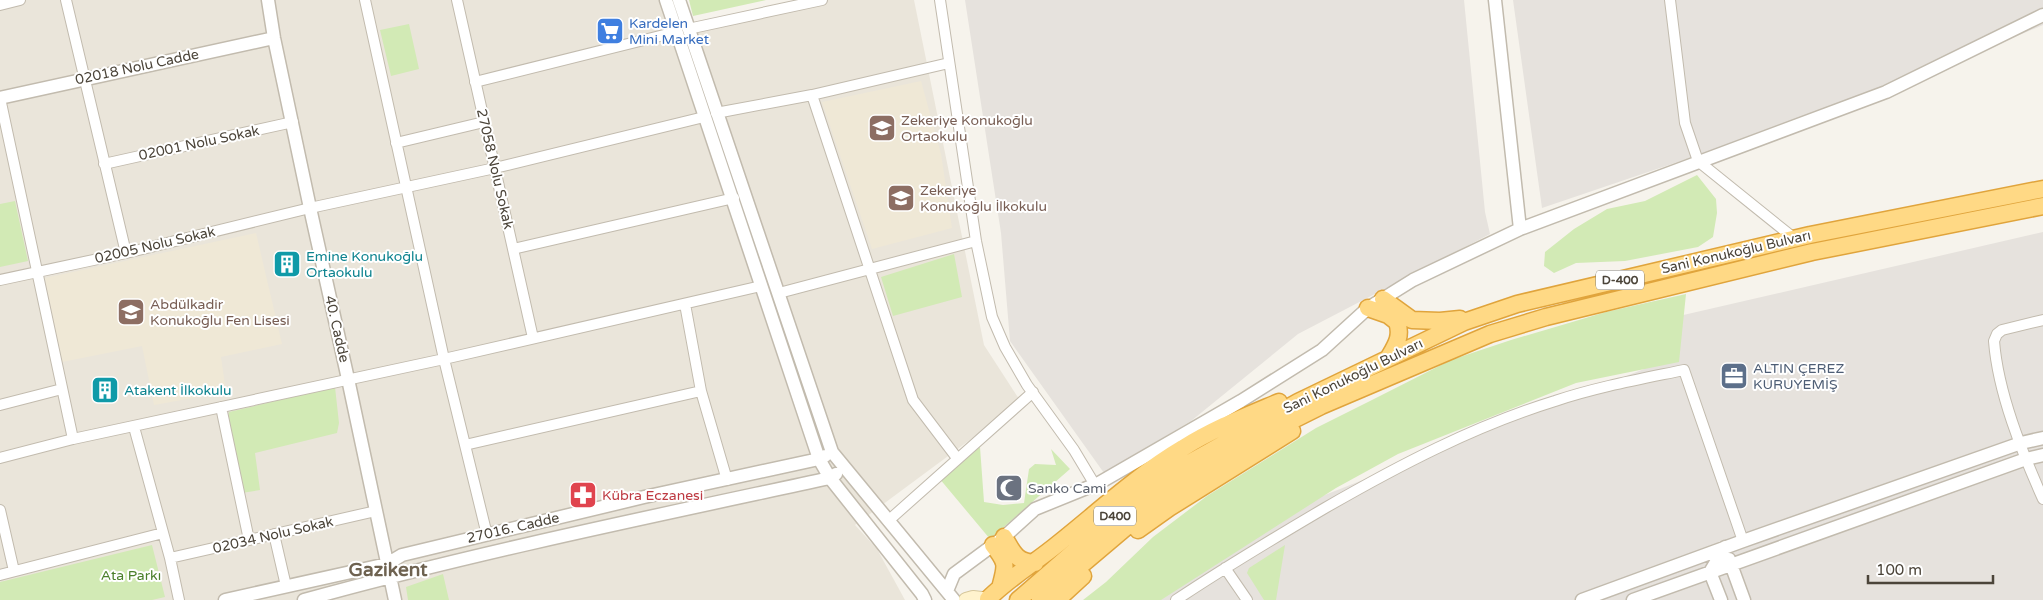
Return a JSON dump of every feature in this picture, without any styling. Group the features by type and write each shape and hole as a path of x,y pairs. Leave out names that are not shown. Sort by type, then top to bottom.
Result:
{"highway":[{"name":"Sani Konukoğlu Bulvarı","path":"1225,449 1298,402 1382,360 1477,317 1517,304 1795,239 2043,189"},
{"name":"Sani Konukoğlu Bulvarı","path":"1225,449 1490,334 1546,317 1812,252 2043,206"},
{"path":"1383,299 1412,320 1440,321 1477,317"},
{"path":"992,596 1181,448 1240,418 1382,360 1398,343 1397,322 1388,315 1368,308"},
{"path":"1057,600 1132,534 1168,508 1374,383"},
{"name":"D400","path":"1018,600 1124,508 1173,472 1225,449"},
{"name":"D400","path":"1040,600 1163,496 1225,449"},
{"path":"998,541 1023,562 1035,563"},
{"path":"992,596 1005,567 998,541"}],"main road":[{"path":"966,600 992,596"}],"street":[{"path":"0,5 20,0"},
{"path":"66,0 83,79 126,253"},
{"name":"40. Cadde","path":"268,0 274,38 395,600"},
{"path":"365,0 444,359 487,535"},
{"name":"27058 Nolu Sokak","path":"457,0 533,338"},
{"path":"666,0 682,31 710,115 734,198 819,460 830,478 922,598"},
{"path":"679,0 682,31"},
{"path":"475,82 682,31 822,0"},
{"path":"940,0 976,241 992,317 1005,347 1095,485"},
{"path":"1495,0 1520,229"},
{"path":"1670,0 1685,123 1698,161 1795,239"},
{"path":"950,596 954,574 1035,510 1067,495 1095,485 1241,401 1322,350 1368,308 1413,280 1520,229 1886,92 2043,15"},
{"name":"02018 Nolu Cadde","path":"0,98 274,38"},
{"name":"02005 Nolu Sokak","path":"0,280 126,253 310,208 494,168 710,115 812,95 949,63"},
{"path":"812,95 913,400 957,458"},
{"path":"0,98 73,439"},
{"path":"710,115 778,293 832,452 950,596"},
{"name":"02001 Nolu Sokak","path":"104,164 293,122"},
{"path":"396,143 484,122"},
{"path":"513,248 734,198"},
{"path":"778,293 976,241"},
{"path":"0,458 73,439 444,359 762,286"},
{"path":"685,304 702,391 727,480"},
{"path":"2043,320 2002,330 1997,334 1994,341 2001,383 2026,459 2043,499"},
{"path":"1176,600 1262,545 1368,483 1446,444 1554,401 1616,384 1684,370 1742,541"},
{"path":"0,405 62,389"},
{"path":"465,445 702,391"},
{"path":"888,521 1033,392"},
{"path":"221,407 249,540"},
{"path":"134,427 170,558 178,600"},
{"path":"1582,600 1724,547 2021,443 2043,438"},
{"name":"27016. Cadde","path":"304,600 388,570 402,555 644,497 819,460 832,452"},
{"path":"1633,600 2026,459 2043,455"},
{"name":"27016. Cadde","path":"225,600 286,586 388,570 571,533 830,478 844,469"},
{"path":"0,510 14,571"},
{"name":"02034 Nolu Sokak","path":"170,558 376,511"},
{"path":"0,574 163,533"},
{"path":"274,534 286,586"},
{"path":"1724,547 1744,600"},
{"path":"1710,572 1724,547"},
{"path":"1226,568 1247,600"},
{"path":"1710,572 1721,600"}],"shaded area":[{"path":"0,0 669,0 679,35 816,0 914,0 984,345 1021,402 855,525 877,549 905,600 0,600"},
{"path":"965,0 1464,0 1485,212 1490,234 1298,334 1191,421 1104,473 1010,341 1001,233"},
{"path":"1513,0 2043,0 2043,25 1896,88 1542,208"},
{"path":"921,81 941,154 952,228 872,249 822,102"},
{"path":"2043,232 2043,600 1153,600 1297,506 1644,369 1679,316"},
{"name":"Abdülkadir Konukoğlu Fen Lisesi","path":"256,233 282,344 221,357 226,392 154,405 142,346 62,362 45,278"}],"green space":[{"path":"689,0 766,0 693,16"},
{"path":"409,24 419,69 391,76 380,30"},
{"path":"1697,175 1716,199 1717,213 1713,237 1698,247 1625,261 1576,263 1554,273 1544,266 1545,252 1574,229 1607,209 1645,201"},
{"path":"15,201 28,261 0,267 0,204"},
{"path":"954,254 962,297 893,316 881,277"},
{"path":"1686,294 1679,362 1576,383 1398,454 1336,488 1161,600 1083,600 1106,582 1153,537 1207,496 1316,428 1451,360 1606,312"},
{"path":"335,387 339,423 337,433 255,453 260,490 242,493 227,421 229,412"},
{"path":"980,447 984,502 1003,505 1024,503 1029,469 1035,464 1056,465 1051,449 1070,469 990,539 939,478"},
{"name":"Ata Parkı","path":"152,545 165,597 152,600 0,600 0,582"},
{"path":"1285,545 1276,600 1264,600 1247,573 1249,568"},
{"path":"443,574 449,600 408,600 406,587"}],"place":[{"name":"Kardelen Mini Market","path":"610,31"},
{"name":"Zekeriye Konukoğlu Ortaokulu","path":"882,128"},
{"name":"Zekeriye Konukoğlu İlkokulu","path":"901,198"},
{"name":"Emine Konukoğlu Ortaokulu","path":"287,264"},
{"name":"Abdülkadir Konukoğlu Fen Lisesi","path":"131,312"},
{"name":"ALTIN ÇEREZ KURUYEMİŞ","path":"1734,376"},
{"name":"Atakent İlkokulu","path":"105,390"},
{"name":"Sanko Cami","path":"1009,488"},
{"name":"Kübra Eczanesi","path":"583,495"}],"district":[{"name":"Gazikent","path":"388,570"}]}
